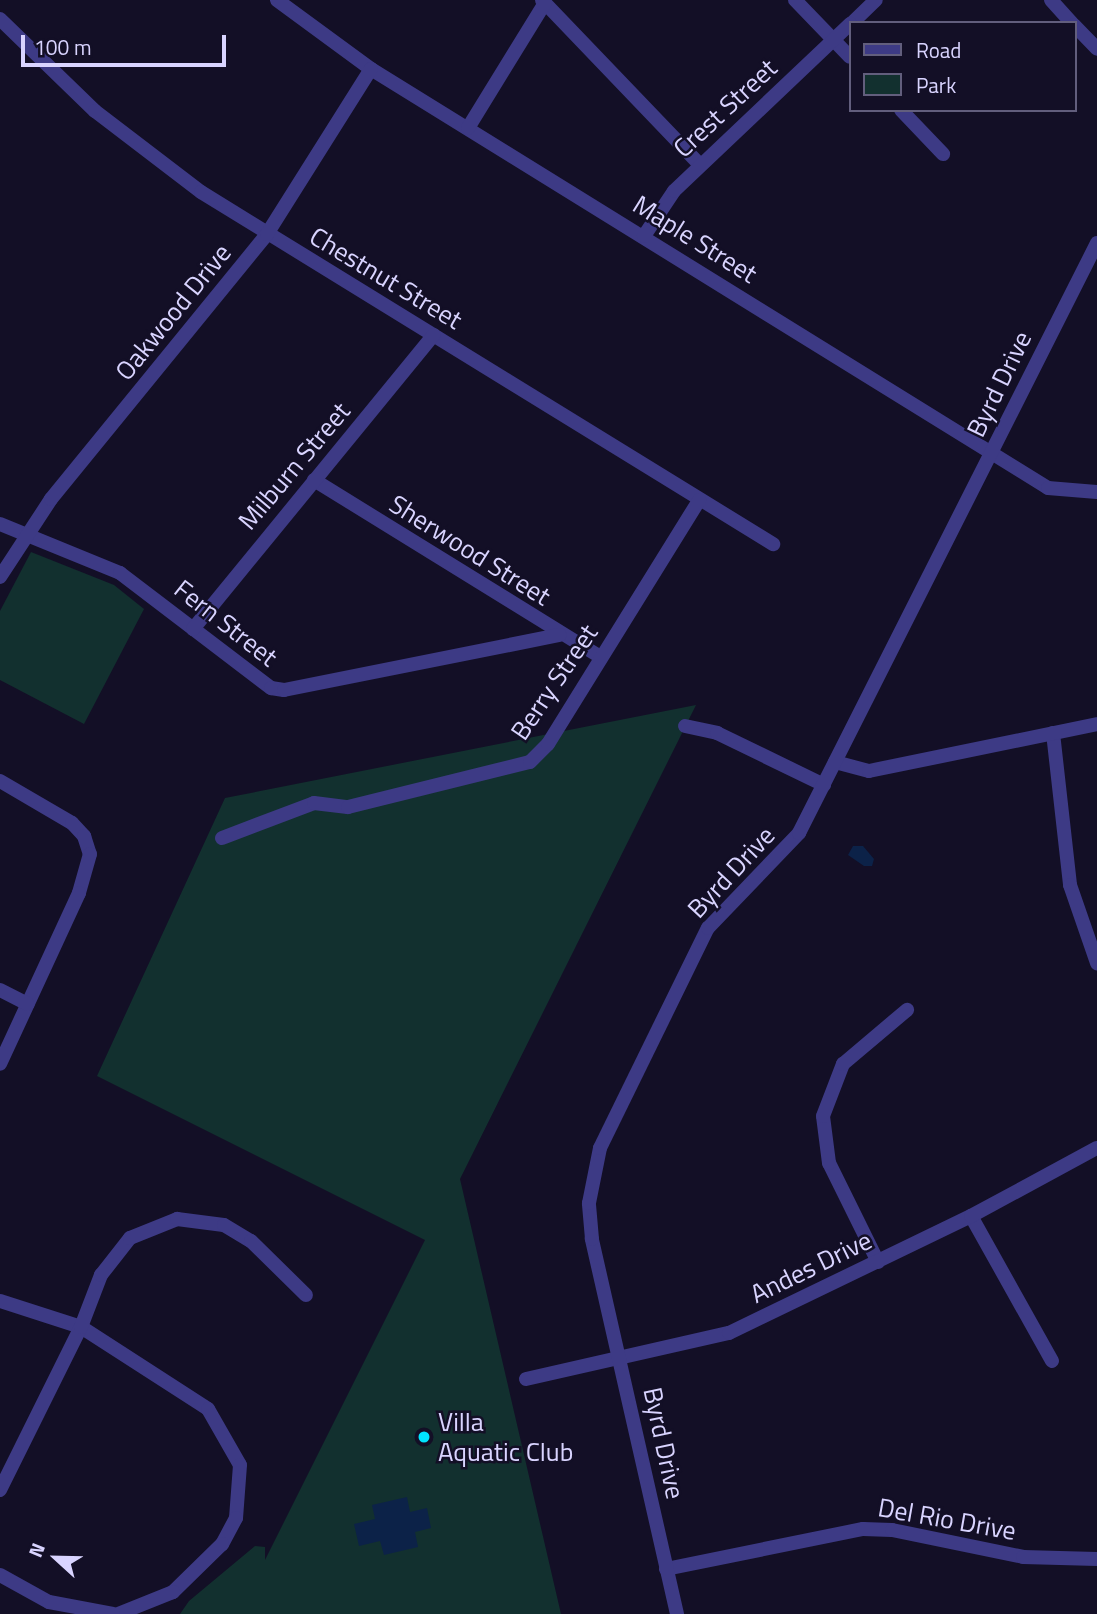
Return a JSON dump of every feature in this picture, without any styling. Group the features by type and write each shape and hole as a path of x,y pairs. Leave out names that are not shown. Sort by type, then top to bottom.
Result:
{"street":[{"name":"Maple Street","path":"277,0 371,69 1048,488 1097,492"},
{"path":"795,0 848,55"},
{"name":"Crest Street","path":"854,21 876,0"},
{"path":"1051,0 1070,21"},
{"path":"468,128 543,1 700,165"},
{"name":"Chestnut Street","path":"0,19 95,111 147,154 267,234 773,544"},
{"name":"Crest Street","path":"644,236 662,204 700,165 848,27"},
{"path":"1076,27 1097,49"},
{"name":"Oakwood Drive","path":"0,577 26,534 267,234 371,69"},
{"path":"903,112 943,154"},
{"name":"Byrd Drive","path":"677,1614 590,1222 591,1186 600,1148 708,928 732,898 789,847 824,785 1097,243"},
{"name":"Milburn Street","path":"193,629 434,335"},
{"name":"Sherwood Street","path":"314,480 560,635 601,657"},
{"name":"Berry Street","path":"222,838 314,803 348,807 530,762 548,744 699,500"},
{"name":"Fern Street","path":"0,524 120,573 261,684 284,690 560,635"},
{"path":"835,762 869,771 1097,724"},
{"path":"685,726 717,733 824,785"},
{"path":"1053,733 1070,885 1097,963"},
{"path":"0,781 58,812 84,836 90,854 89,870 0,1064"},
{"path":"0,990 28,1003"},
{"path":"878,1262 829,1163 823,1116 842,1064 907,1010"},
{"name":"Andes Drive","path":"526,1379 729,1333 971,1216 1097,1148"},
{"path":"971,1216 1052,1361"},
{"path":"0,1490 81,1328 100,1275 117,1250 147,1228 177,1219 208,1220 238,1232 306,1295"},
{"path":"0,1301 81,1328 208,1409 240,1465 236,1518 222,1544 173,1592 139,1609 115,1614 50,1602 0,1575"},
{"name":"Del Rio Drive","path":"666,1569 863,1528 892,1530 1023,1558 1097,1559"}],"green space":[{"path":"31,552 114,585 144,609 84,724 0,680 0,611"},
{"path":"696,705 460,1179 561,1614 180,1614 189,1601 255,1546 265,1547 265,1560 425,1240 97,1076 225,798"}],"water":[{"path":"853,846 863,846 874,859 872,866 864,866 848,855"},
{"path":"407,1497 410,1512 427,1508 431,1528 415,1532 418,1547 384,1555 380,1541 359,1546 354,1524 375,1519 372,1505"}],"place":[{"name":"Villa Aquatic Club","path":"424,1437"}]}
